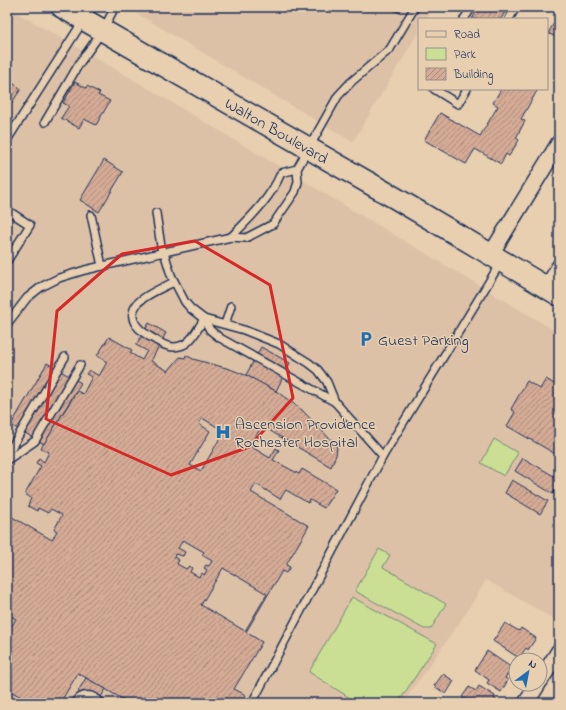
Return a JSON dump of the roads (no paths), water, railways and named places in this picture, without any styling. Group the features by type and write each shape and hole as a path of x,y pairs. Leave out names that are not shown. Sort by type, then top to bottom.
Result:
{"main road":[{"name":"Walton Boulevard","path":"62,7 88,13 103,30 309,148 553,292"}],"street":[{"path":"496,258 559,143"},
{"path":"553,292 559,267"},
{"path":"548,668 559,651"},
{"path":"526,703 533,692"}],"lane":[{"path":"45,122 79,64 103,30 116,7"},
{"path":"7,324 27,298 42,287 59,278 85,270 231,236 246,238 273,224 295,192 298,182 297,169 343,89 390,49 415,7"},
{"path":"465,18 472,7"},
{"path":"509,18 516,7"},
{"path":"7,140 88,13"},
{"path":"436,90 458,104 466,90"},
{"path":"231,236 247,221 264,201 277,182 281,172 297,169"},
{"path":"7,210 30,225 7,261"},
{"path":"156,213 163,253 174,282 185,302 191,309 204,319 210,330 220,338 335,402 383,456"},
{"path":"91,215 102,266"},
{"path":"252,703 383,456 496,258"},
{"path":"174,282 141,300 137,304 133,311 133,322 137,328 146,335 166,346 181,346 192,337 204,319"},
{"path":"225,324 231,306"},
{"path":"204,319 244,330 279,344 309,362 318,370 327,382 335,402"},
{"path":"7,455 65,357"},
{"path":"7,460 35,441 80,365"},
{"path":"74,703 77,699 87,695 98,699 101,703"}],"place":[{"name":"Guest Parking","path":"366,339"},
{"name":"Ascension Providence Rochester Hospital","path":"223,432"}]}
